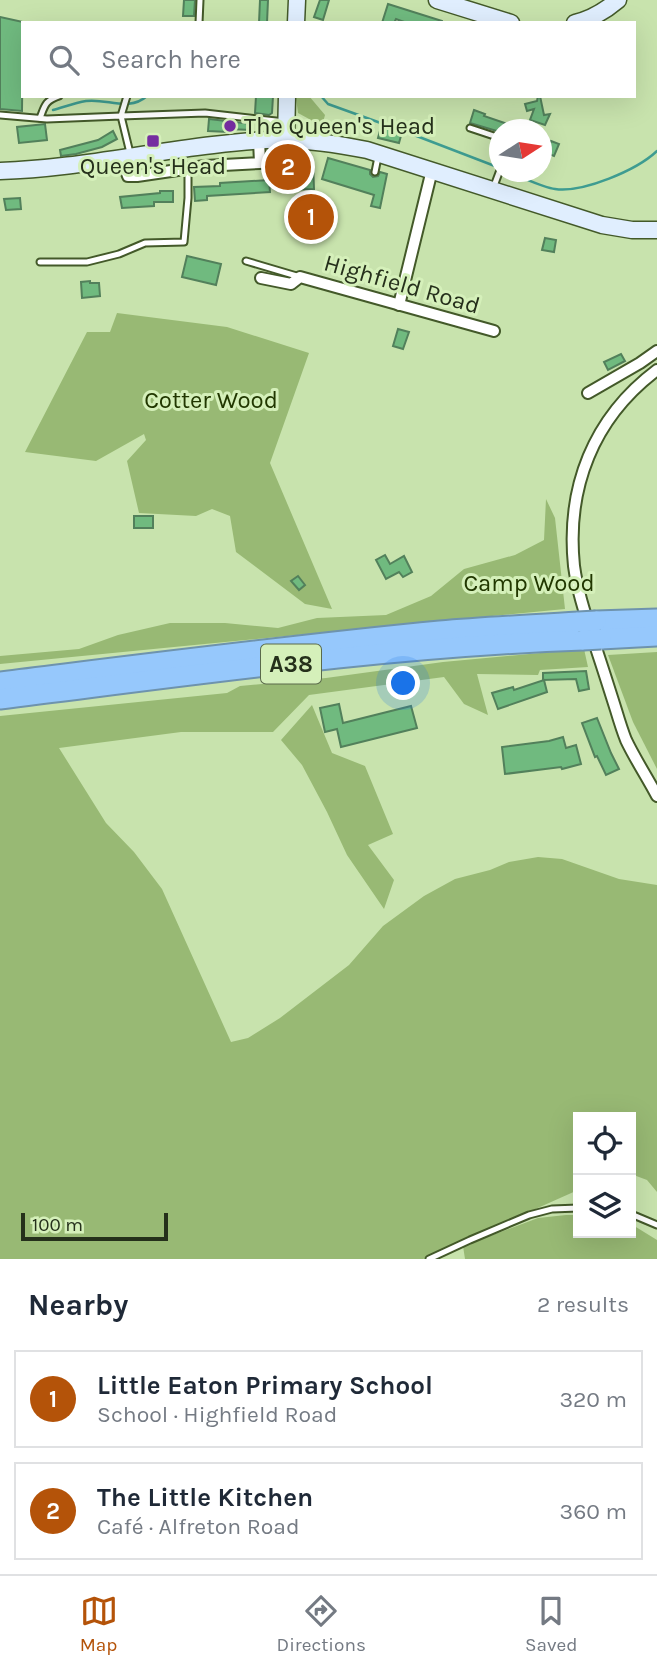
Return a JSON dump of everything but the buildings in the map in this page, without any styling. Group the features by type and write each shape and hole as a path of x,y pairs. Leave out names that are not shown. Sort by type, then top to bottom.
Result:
{"highway":[{"name":"A38","path":"0,699 185,676 515,643 657,618"},
{"name":"A38","path":"0,682 187,658 441,631 589,630 657,636"}],"main road":[{"path":"296,21 297,0"},
{"path":"438,0 505,21"},
{"path":"583,21 607,10 618,0"},
{"path":"286,140 287,98"},
{"path":"0,171 42,169 259,140 286,140 328,143 379,154 432,170 489,177"},
{"path":"506,182 602,225 632,230 657,230"}],"street":[{"path":"126,157 128,176 260,163 259,140"},
{"path":"399,305 432,170"},
{"name":"Highfield Road","path":"261,278 291,285 300,277 494,331"},
{"path":"588,393 657,351"},
{"path":"657,370 626,398 592,446 579,481 572,525 574,567 582,602 625,738 657,796"}],"lane":[{"path":"199,21 200,0"},
{"path":"40,118 46,103 53,98"},
{"path":"126,98 122,113 126,157"},
{"path":"0,115 40,118 122,113 205,113 287,122"},
{"path":"470,128 489,135"},
{"path":"375,172 379,154"},
{"path":"40,262 87,262 119,254 145,243 184,242 188,169"},
{"path":"247,261 300,277"},
{"path":"429,1259 529,1215 552,1209 573,1208"},
{"path":"636,1216 657,1226"}],"green space":[{"path":"296,98 311,98 325,115 322,126 298,113"},
{"name":"Cotter Wood","path":"117,313 227,327 309,353 270,463 332,609 305,604 236,552 230,516 212,509 196,516 139,513 127,461 146,440 144,434 96,461 25,452 87,332 110,332"},
{"name":"Camp Wood","path":"546,499 555,518 565,609 0,664 0,656 79,649 118,635 170,623 225,623 278,628 317,618 386,615 431,596 464,569 515,555 544,540"},
{"path":"584,649 588,667 540,670 538,675 477,674 488,715 464,704 444,677 309,695 273,732 181,732 59,748 106,823 134,852 162,889 231,1042 248,1038 280,1018 349,965 383,926 424,896 455,879 509,862 538,857 562,859 619,879 657,885 657,1192 647,1180 636,1176 636,1112 573,1112 573,1192 423,1259 0,1259 0,716 227,693 240,686 326,678 443,662"},
{"path":"657,652 657,769 633,722 608,655"},
{"path":"312,705 332,753 365,766 393,834 368,845 394,880 384,909 347,855 302,765 281,740"},
{"path":"573,1215 573,1238 636,1238 636,1227 657,1240 657,1259 465,1259 463,1246 538,1218"}],"waterway":[{"path":"53,110 86,101 125,104 144,98"},
{"path":"323,98 328,104 489,164"},
{"path":"533,182 550,188 567,189 594,184 637,166 657,151"}],"place":[{"name":"The Queen's Head","path":"230,126"},
{"name":"Queen's Head","path":"153,141"},
{"name":"The Little Kitchen","path":"288,167"},
{"name":"Little Eaton Primary School","path":"311,217"}]}
